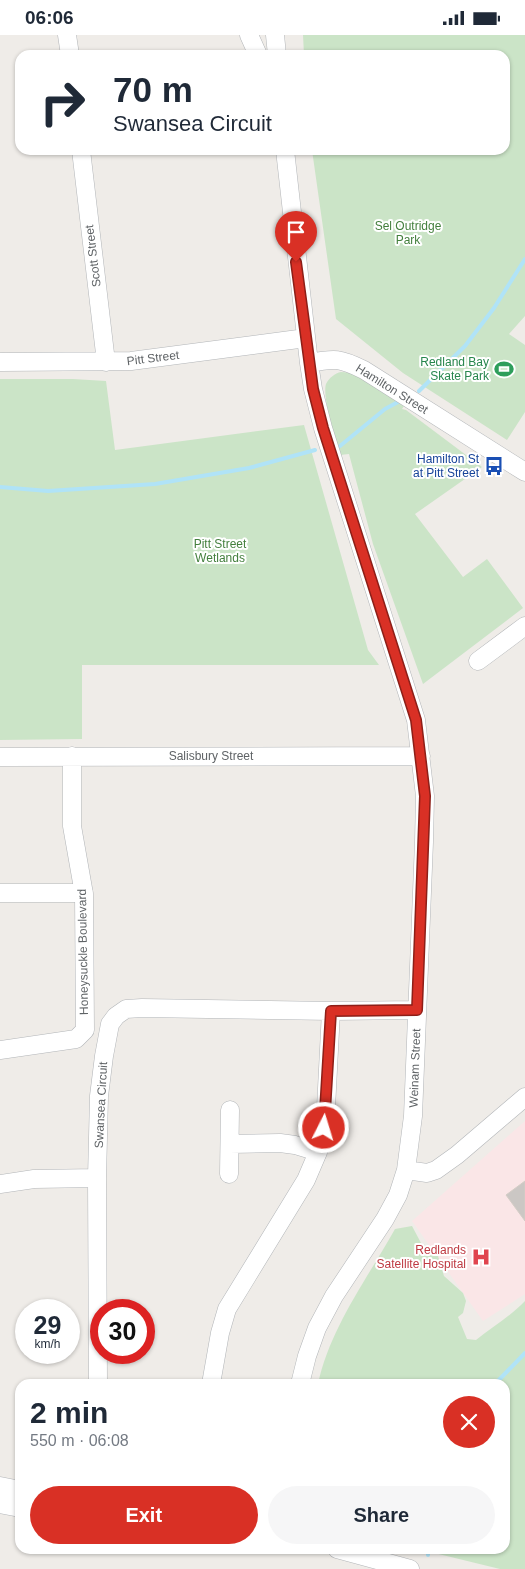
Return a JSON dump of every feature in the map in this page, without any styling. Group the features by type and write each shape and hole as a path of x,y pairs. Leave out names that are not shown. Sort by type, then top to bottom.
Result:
{"street":[{"path":"67,35 69,50"},
{"path":"249,35 256,50"},
{"path":"275,35 276,50"},
{"name":"Scott Street","path":"82,155 106,362"},
{"path":"286,155 313,389 323,428 416,720 421,756"},
{"name":"Pitt Street","path":"0,362 131,361 306,338"},
{"name":"Hamilton Street","path":"309,363 326,359 345,361 364,370 525,471"},
{"path":"478,661 525,626"},
{"name":"Honeysuckle Boulevard","path":"0,1050 76,1039 85,1030 84,893 72,826 72,756"},
{"name":"Salisbury Street","path":"0,757 421,756"},
{"name":"Weinam Street","path":"301,1379 317,1328 334,1296 385,1219 398,1195 406,1170 413,1116 424,842 425,796 421,756"},
{"path":"0,893 84,893"},
{"name":"Swansea Circuit","path":"98,1379 99,1096 107,1035 110,1024 116,1015 126,1009 142,1007 331,1011 417,1010"},
{"path":"212,1379 220,1333 227,1309 306,1180 318,1152 326,1115 331,1011"},
{"path":"406,1170 427,1173 436,1170 457,1155 525,1097"},
{"path":"229,1175 230,1110"},
{"path":"230,1144 280,1143 295,1145 318,1152"},
{"path":"0,1184 34,1179 98,1178"},
{"path":"0,1486 15,1488"},
{"path":"0,1504 15,1506"},
{"path":"355,1554 401,1567"}],"shaded area":[{"name":"Redlands Satellite Hospital","path":"525,1121 525,1294 483,1321 412,1221"}],"green space":[{"name":"Sel Outridge Park","path":"303,35 525,35 525,316 509,334 525,345 525,412 507,440 403,373 336,319 313,155 510,155 510,50 304,50"},
{"path":"341,372 354,373 404,406 402,409 406,410 482,467 415,514 463,577 487,559 523,608 423,684 373,544 349,454 340,455 332,430 325,390 326,384 332,376"},
{"name":"Pitt Street Wetlands","path":"0,379 106,381 115,450 304,425 368,650 379,665 82,665 82,739 0,740"},
{"path":"412,1226 421,1243 431,1248 438,1256 444,1276 463,1293 466,1301 463,1313 458,1317 467,1339 476,1340 508,1317 525,1301 525,1569 500,1569 438,1554 510,1554 510,1379 319,1379 331,1343 340,1324 395,1229"}],"building":[{"path":"525,1181 525,1221 506,1195"}],"waterway":[{"path":"419,391 465,346 494,308 525,259"},
{"path":"340,446 385,409 398,402"},
{"path":"0,487 48,491 155,484 249,468 315,450"},
{"path":"500,1379 525,1353"}],"place":[{"name":"Redland Bay Skate Park","path":"504,369"},
{"name":"Hamilton St at Pitt Street","path":"494,466"},
{"name":"Redlands Satellite Hospital","path":"481,1257"}],"route":[{"path":"296,262 313,389 323,428 416,720 425,796 417,1010 331,1011 324,1128"}]}
